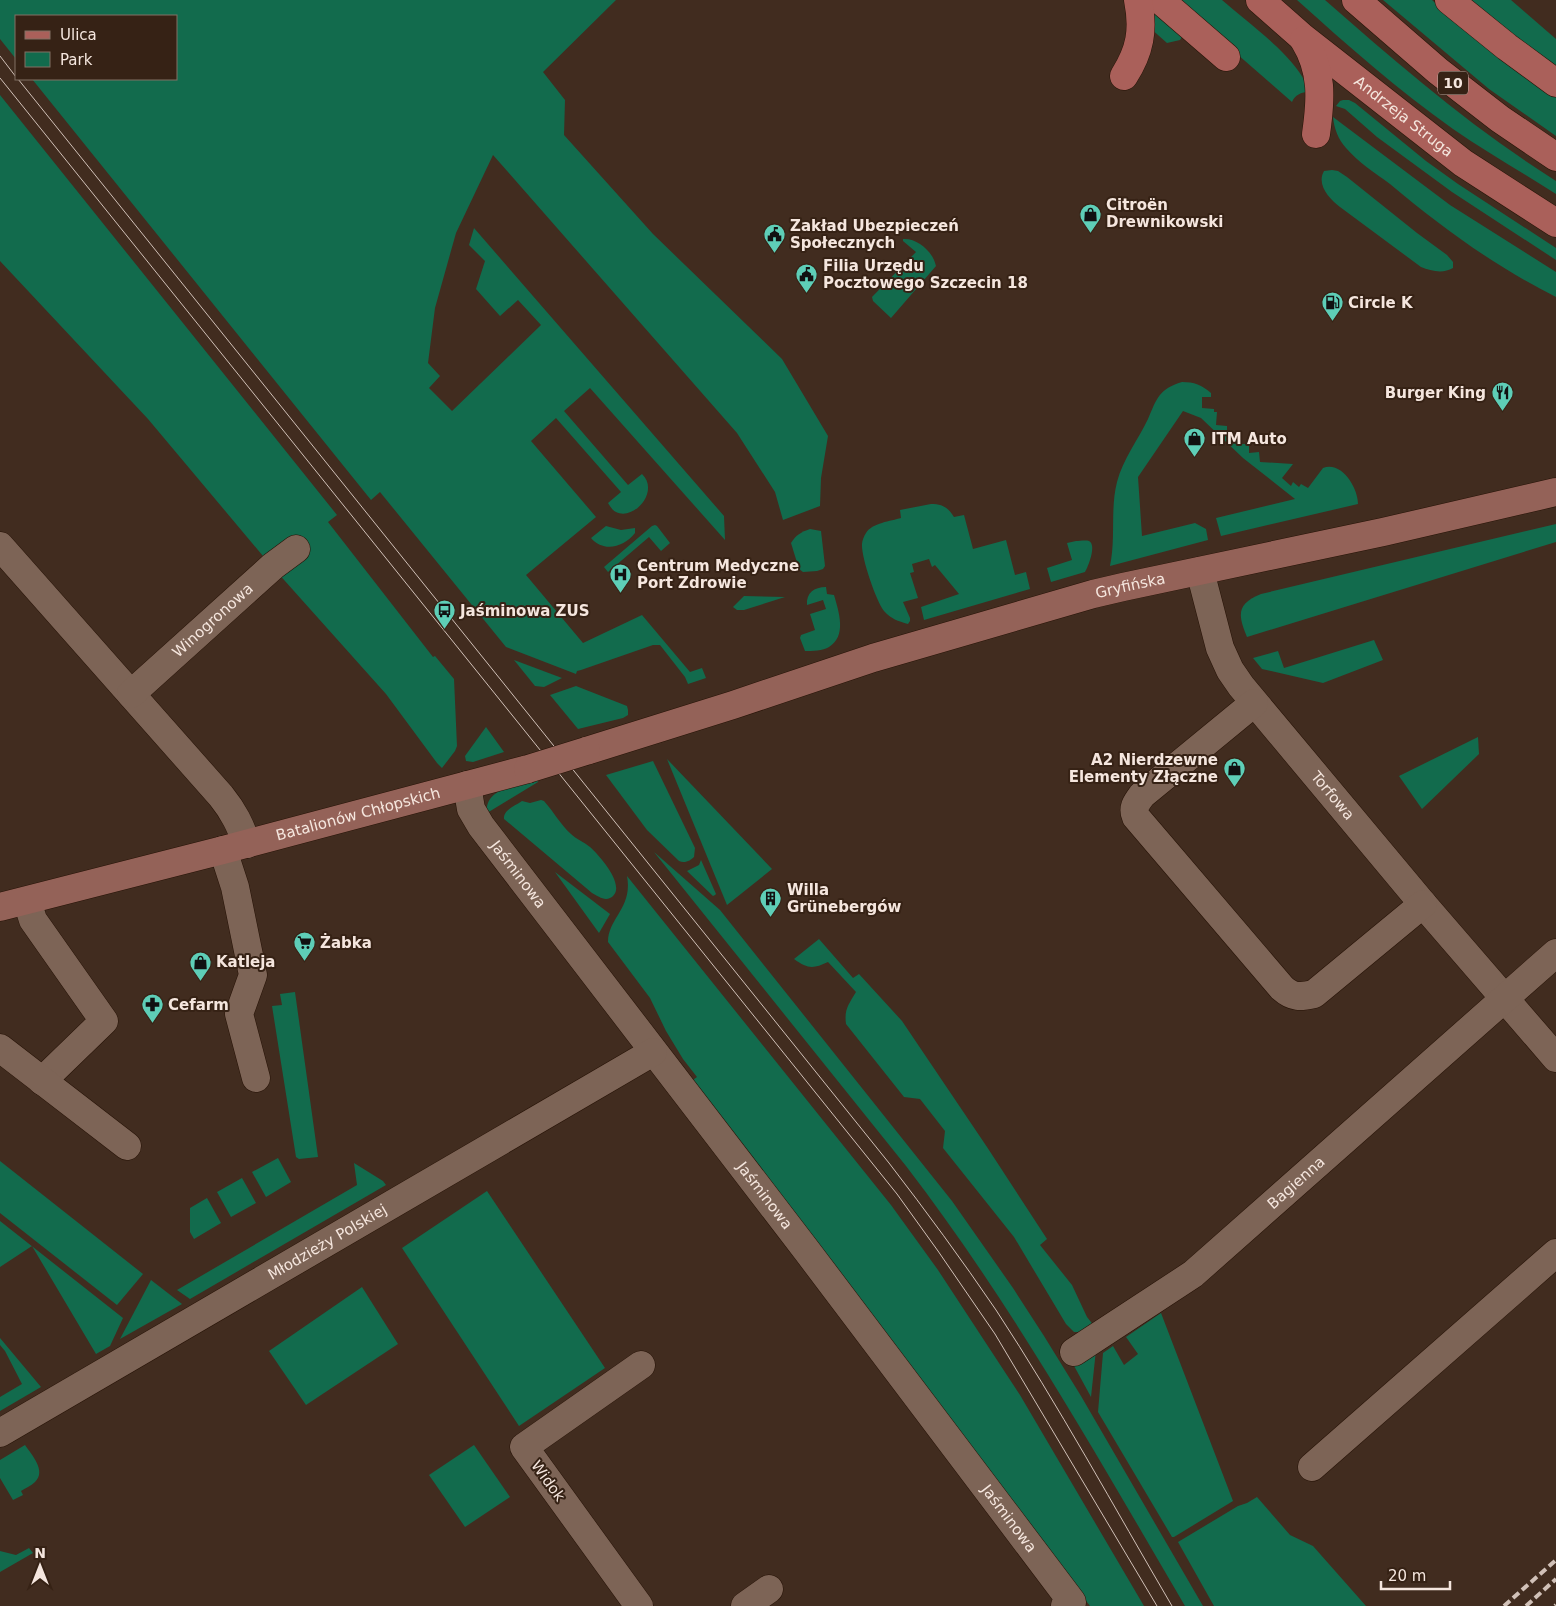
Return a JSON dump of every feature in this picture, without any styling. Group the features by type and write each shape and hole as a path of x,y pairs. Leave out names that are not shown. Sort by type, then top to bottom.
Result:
{"main road":[{"path":"1124,76 1134,60 1138,49 1141,20 1138,0"},
{"path":"1160,0 1226,58"},
{"name":"Andrzeja Struga","path":"1260,0 1302,37 1464,163 1556,223"},
{"name":"10","path":"1356,0 1438,71 1500,119 1556,157"},
{"path":"1449,0 1507,47 1556,83"},
{"path":"1302,37 1312,53 1318,74 1320,102 1316,134"}],"street":[{"name":"Gryfińska","path":"713,711 873,658 1122,587 1383,532 1556,492"},
{"path":"0,546 232,809 238,820 235,847 235,888 253,976 239,1014 256,1078"},
{"name":"Winogronowa","path":"131,694 273,566 296,549"},
{"name":"Torfowa","path":"1200,571 1220,648 1230,670 1254,703 1423,904 1505,998"},
{"path":"1254,703 1142,795 1135,803 1134,812 1136,818 1289,995 1303,997 1314,994 1423,904"},
{"name":"Batalionów Chłopskich","path":"0,908 467,785 586,751 713,711"},
{"name":"Jaśminowa","path":"467,785 471,810 476,820 945,1432 1068,1604"},
{"path":"27,901 33,920 104,1021 42,1081"},
{"name":"Bagienna","path":"1074,1352 1193,1274 1556,953"},
{"path":"1505,998 1556,1058"},
{"path":"0,1048 127,1146"},
{"name":"Młodzieży Polskiej","path":"9,1428 654,1052"},
{"path":"1312,1467 1556,1253"},
{"name":"Widok","path":"639,1606 524,1448 641,1365"},
{"path":"745,1606 769,1589"}],"green space":[{"path":"0,0 616,0 543,72 565,100 564,135 653,234 782,359 828,436 821,478 820,506 783,520 775,492 737,433 493,155 456,233 435,308 428,363 440,376 429,388 452,411 541,325 518,300 500,316 476,289 485,261 469,245 474,228 724,516 725,540 590,388 564,411 628,485 642,474 647,481 646,496 637,508 630,512 623,514 613,510 608,503 621,492 556,418 531,441 596,517 526,575 583,643 642,615 690,672 702,668 706,678 688,684 685,677 660,645 653,645 577,671 576,674 506,647 380,492 371,500 33,80 178,80 178,15 15,15 15,58 0,39"},
{"path":"1175,0 1222,0 1285,55 1296,67 1309,92 1299,94 1292,102"},
{"path":"1297,0 1325,0 1408,72 1466,118 1556,181 1556,194 1478,146 1412,99"},
{"path":"1383,0 1432,0 1464,29 1556,97 1556,136 1489,89"},
{"path":"1464,0 1511,0 1556,39 1556,71"},
{"path":"1151,10 1181,35 1180,40 1167,43 1149,27"},
{"path":"0,95 337,515 328,522 433,657 435,656 454,679 457,746 442,768 386,694 268,562 148,419 0,261"},
{"path":"1343,100 1355,103 1426,161 1556,248 1556,260 1452,192 1377,137 1345,109 1336,106"},
{"path":"1333,117 1450,205 1556,272 1556,297 1512,273 1470,245 1361,163 1341,141 1335,129"},
{"path":"1324,171 1338,171 1347,177 1447,255 1453,262 1453,268 1437,271 1421,267 1340,207 1328,196 1323,186 1322,176"},
{"path":"903,239 909,239 924,247 932,256 936,266 891,318 873,301 872,297 916,252"},
{"path":"1182,382 1198,384 1211,393 1211,397 1202,397 1202,408 1214,409 1214,412 1217,412 1216,425 1227,426 1227,435 1238,435 1239,444 1249,444 1249,453 1259,452 1260,462 1293,464 1282,478 1291,486 1293,482 1299,487 1301,484 1308,488 1323,468 1336,468 1348,477 1355,491 1358,504 1221,536 1216,518 1295,499 1243,458 1201,418 1183,411 1138,477 1142,536 1195,523 1206,529 1208,540 1110,566 1113,545 1115,492 1120,474 1160,395 1168,388"},
{"path":"931,504 944,507 954,517 964,515 973,549 1006,540 1015,575 1026,572 1030,589 924,620 921,607 959,594 935,565 932,567 929,559 912,564 914,572 910,573 918,598 903,602 910,618 908,624 887,614 877,598 870,579 862,550 863,538 873,527 901,518 900,510"},
{"path":"1556,524 1556,542 1247,637 1244,629 1241,616 1243,606 1261,594"},
{"path":"655,525 670,543 661,551 649,537 608,572 604,567"},
{"path":"606,526 621,530 635,528 635,533 620,545 602,546 591,538"},
{"path":"810,529 821,531 825,566 817,571 803,572 799,569 791,543 799,534"},
{"path":"1089,541 1091,543 1091,556 1085,572 1051,582 1047,568 1072,560 1067,543"},
{"path":"826,587 827,594 834,595 838,609 840,630 838,637 827,648 805,651 800,638 801,635 815,630 810,614 826,609 823,600 807,605 808,597 814,590"},
{"path":"744,596 785,597 744,610 737,610 733,607"},
{"path":"1374,640 1383,660 1323,683 1262,669 1253,658 1278,651 1284,668"},
{"path":"514,660 562,678 544,687 535,686"},
{"path":"576,686 627,706 628,715 623,718 578,729 550,695"},
{"path":"486,727 504,752 473,762 466,761 465,756"},
{"path":"1478,737 1479,754 1422,809 1399,776"},
{"path":"667,759 772,869 727,905"},
{"path":"653,761 695,848 694,857 688,861 679,861 647,830 606,775"},
{"path":"537,780 538,782 487,813 491,798 496,793 512,786"},
{"path":"522,801 530,803 544,801 567,830 590,847 605,864 616,887 615,893 610,898 603,899 592,893 504,819 507,811"},
{"path":"654,852 720,910 952,1201 1044,1336 1203,1606 1185,1606 1018,1326 945,1218 906,1166"},
{"path":"701,860 716,894 713,896 687,871 699,865"},
{"path":"555,872 610,914 599,933"},
{"path":"627,876 891,1205 938,1270 1020,1395 1144,1606 1090,1606 690,1082 697,1077 683,1059 666,1031 650,998 608,942 612,926 627,896"},
{"path":"819,939 853,978 859,974 902,1021 1047,1239 1040,1245 1072,1285 1087,1317 1095,1327 1082,1332 1074,1332 1066,1324 1014,1237 943,1148 945,1131 920,1099 904,1097 846,1024 846,1010 856,992 828,962 811,967 803,965 794,959"},
{"path":"295,992 318,1157 299,1159 296,1157 272,1006 282,1005 280,994"},
{"path":"278,1158 291,1182 266,1197 252,1172"},
{"path":"0,1161 143,1274 117,1305 0,1213"},
{"path":"354,1163 383,1181 386,1185 190,1299 177,1290 357,1185"},
{"path":"242,1178 256,1203 231,1217 217,1192"},
{"path":"487,1191 605,1368 519,1426 402,1248"},
{"path":"207,1198 221,1223 194,1239 190,1232 190,1208"},
{"path":"0,1221 32,1246 0,1267"},
{"path":"32,1246 123,1318 110,1346 96,1354"},
{"path":"151,1280 182,1304 120,1339"},
{"path":"362,1287 398,1344 306,1405 269,1351"},
{"path":"1161,1313 1233,1501 1174,1537 1172,1537 1098,1412 1103,1353 1113,1346 1124,1365 1138,1354 1126,1337"},
{"path":"0,1338 41,1387 0,1411 0,1397 22,1384 0,1345"},
{"path":"1096,1350 1091,1397 1073,1364"},
{"path":"25,1445 39,1468 38,1478 32,1485 21,1491 23,1495 13,1500 0,1478 0,1460"},
{"path":"474,1445 510,1497 465,1527 429,1475"},
{"path":"1257,1497 1290,1535 1313,1546 1366,1606 1214,1606 1178,1542 1238,1506"},
{"path":"29,1548 33,1553 0,1572 0,1551 16,1555"}],"tram line":[{"path":"0,56 15,76"},
{"path":"0,78 897,1194 995,1334 1157,1606"},
{"path":"19,80 917,1199 983,1291 1019,1346 1172,1606"}],"railway":[{"path":"1504,1606 1556,1560"},
{"path":"1526,1606 1556,1579"}],"place":[{"name":"Citroën Drewnikowski","path":"1090,233"},
{"name":"Zakład Ubezpieczeń Społecznych","path":"774,254"},
{"name":"Filia Urzędu Pocztowego Szczecin 18","path":"807,294"},
{"name":"Circle K","path":"1332,322"},
{"name":"Burger King","path":"1502,412"},
{"name":"ITM Auto","path":"1195,458"},
{"name":"Centrum Medyczne Port Zdrowie","path":"621,594"},
{"name":"Jaśminowa ZUS","path":"444,630"},
{"name":"A2 Nierdzewne Elementy Złączne","path":"1234,788"},
{"name":"Willa Grünebergów","path":"771,918"},
{"name":"Żabka","path":"304,962"},
{"name":"Katleja","path":"200,981"},
{"name":"Cefarm","path":"152,1024"}]}
